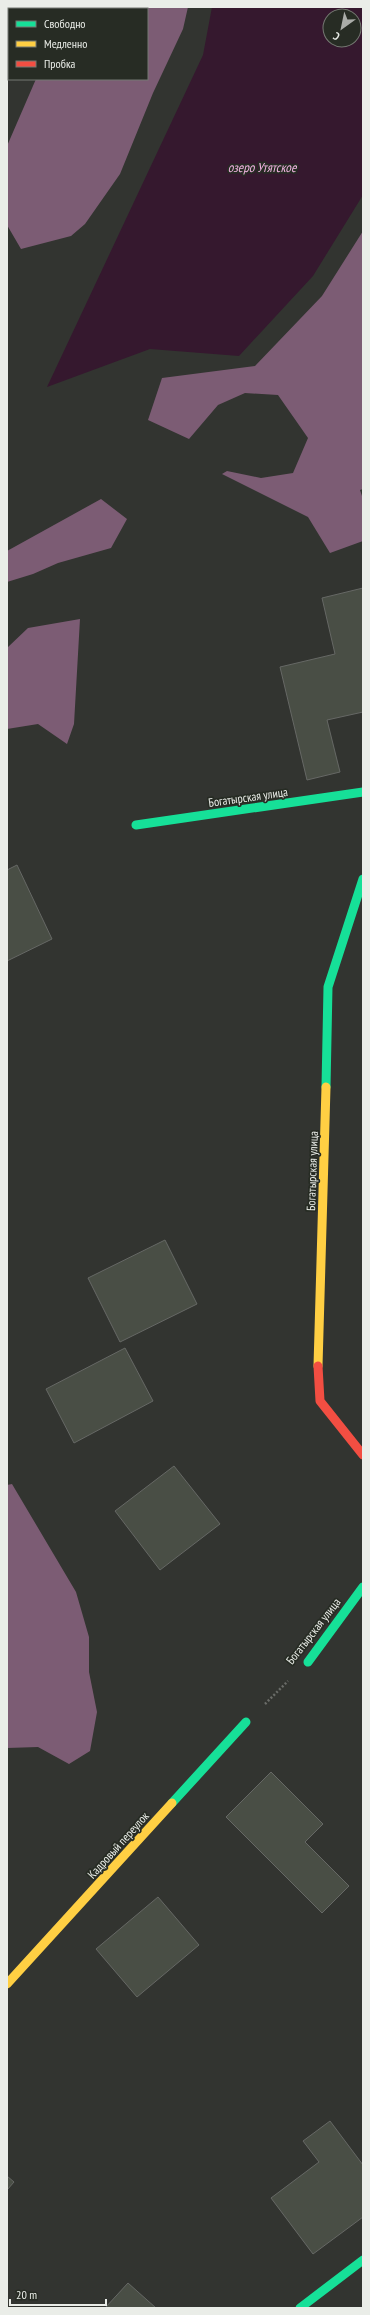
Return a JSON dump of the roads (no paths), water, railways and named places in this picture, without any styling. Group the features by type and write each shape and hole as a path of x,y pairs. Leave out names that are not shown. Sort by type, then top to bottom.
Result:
{"street":[{"name":"Богатырская улица","path":"136,825 363,792"},
{"name":"Богатырская улица","path":"363,879 328,987 324,1191 316,1347 320,1401 363,1455"},
{"name":"Богатырская улица","path":"308,1662 363,1587"},
{"name":"Кадровый переулок","path":"7,1984 246,1722"},
{"path":"300,2308 363,2260"}],"water":[{"name":"озеро Утятское","path":"212,7 363,7 363,195 313,276 239,356 150,349 47,387 203,55"}]}
